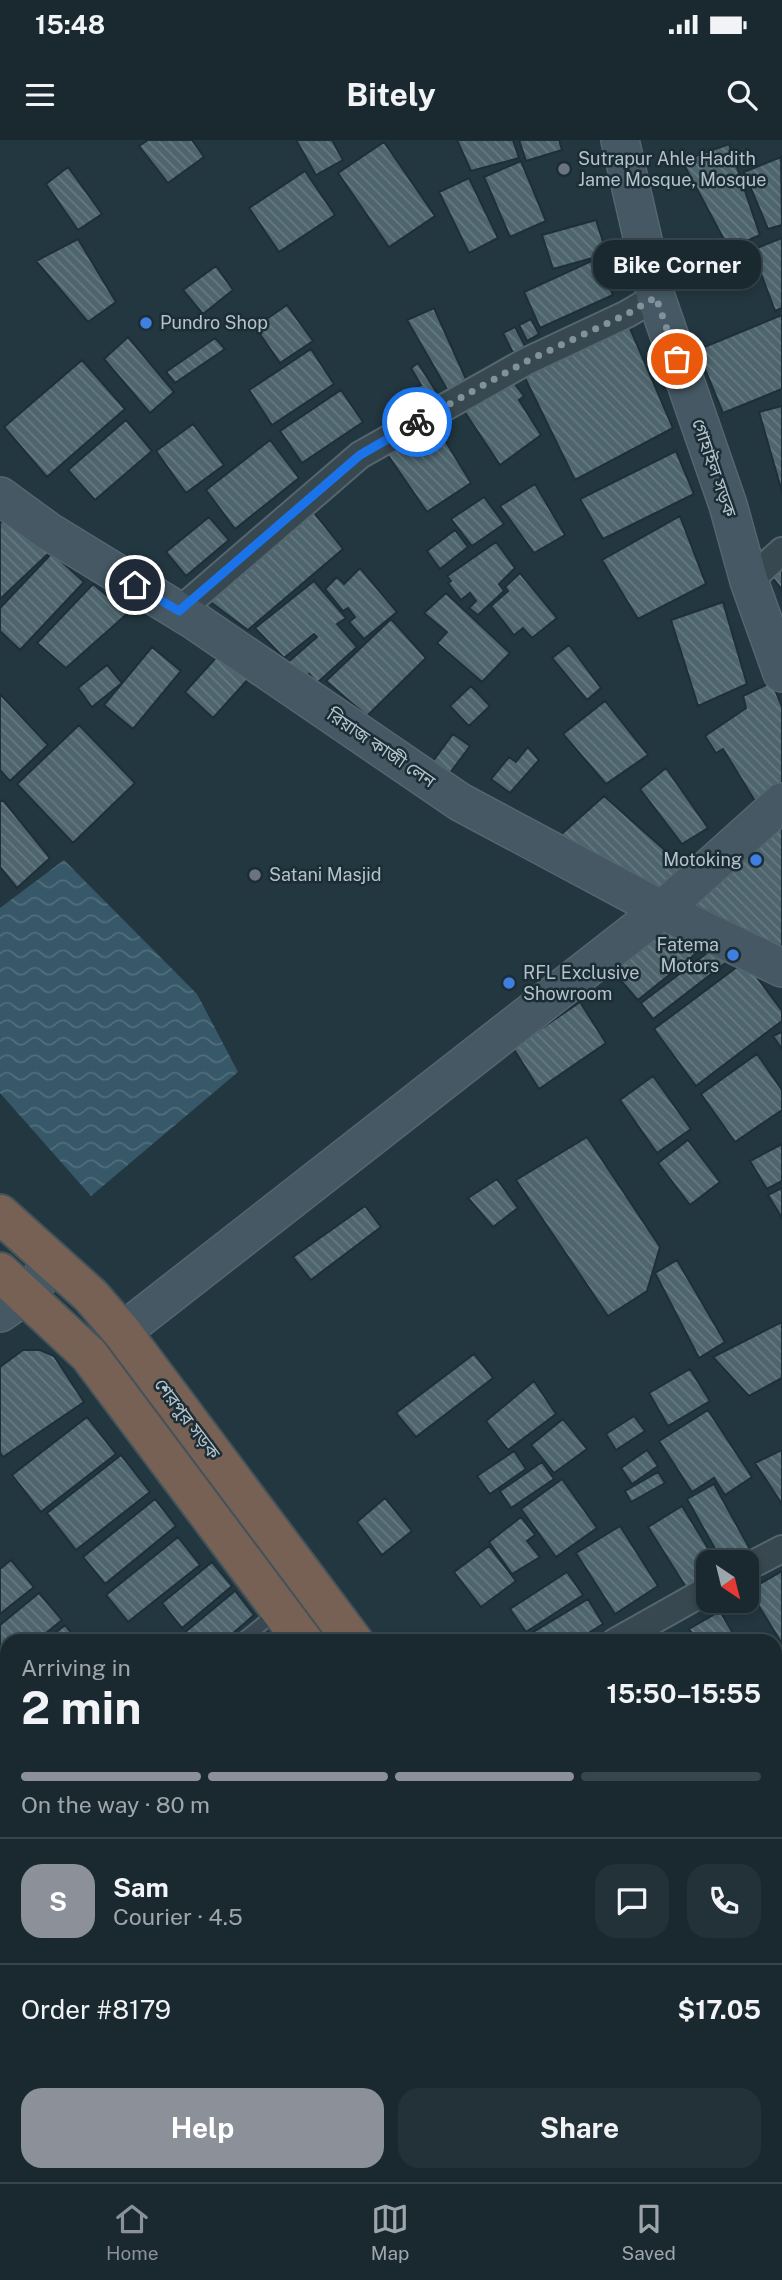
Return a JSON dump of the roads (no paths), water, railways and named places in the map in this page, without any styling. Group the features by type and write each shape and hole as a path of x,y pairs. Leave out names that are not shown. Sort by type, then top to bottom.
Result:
{"highway":[{"name":"শেরপুর সড়ক","path":"0,1214 91,1296 122,1332 348,1634"},
{"path":"9,1293 89,1354 297,1634"}],"street":[{"name":"গোহাইল সড়ক","path":"620,140 656,297 728,505 749,581 782,673"},
{"path":"179,611 360,455 505,373 627,314 656,297"},
{"name":"রিয়াজ কাজী লেন","path":"0,496 48,531 179,611 460,802 662,910 782,968"},
{"path":"749,581 782,551"},
{"path":"122,1332 662,910 782,802"},
{"path":"9,1293 54,1262"},
{"path":"760,1560 782,1549"},
{"path":"629,1634 696,1596"}],"lane":[{"path":"250,1634 279,1610"}],"water":[{"path":"64,860 197,994 238,1072 91,1196 0,1093 0,908"}],"place":[{"name":"Sutrapur Ahle Hadith Jame Mosque, Mosque","path":"564,169"},
{"name":"Pundro Shop","path":"146,323"},
{"name":"Bike Corner","path":"677,359"},
{"name":"Motoking","path":"756,860"},
{"name":"Satani Masjid","path":"255,875"},
{"name":"Fatema Motors","path":"733,955"},
{"name":"RFL Exclusive Showroom","path":"509,983"}]}
